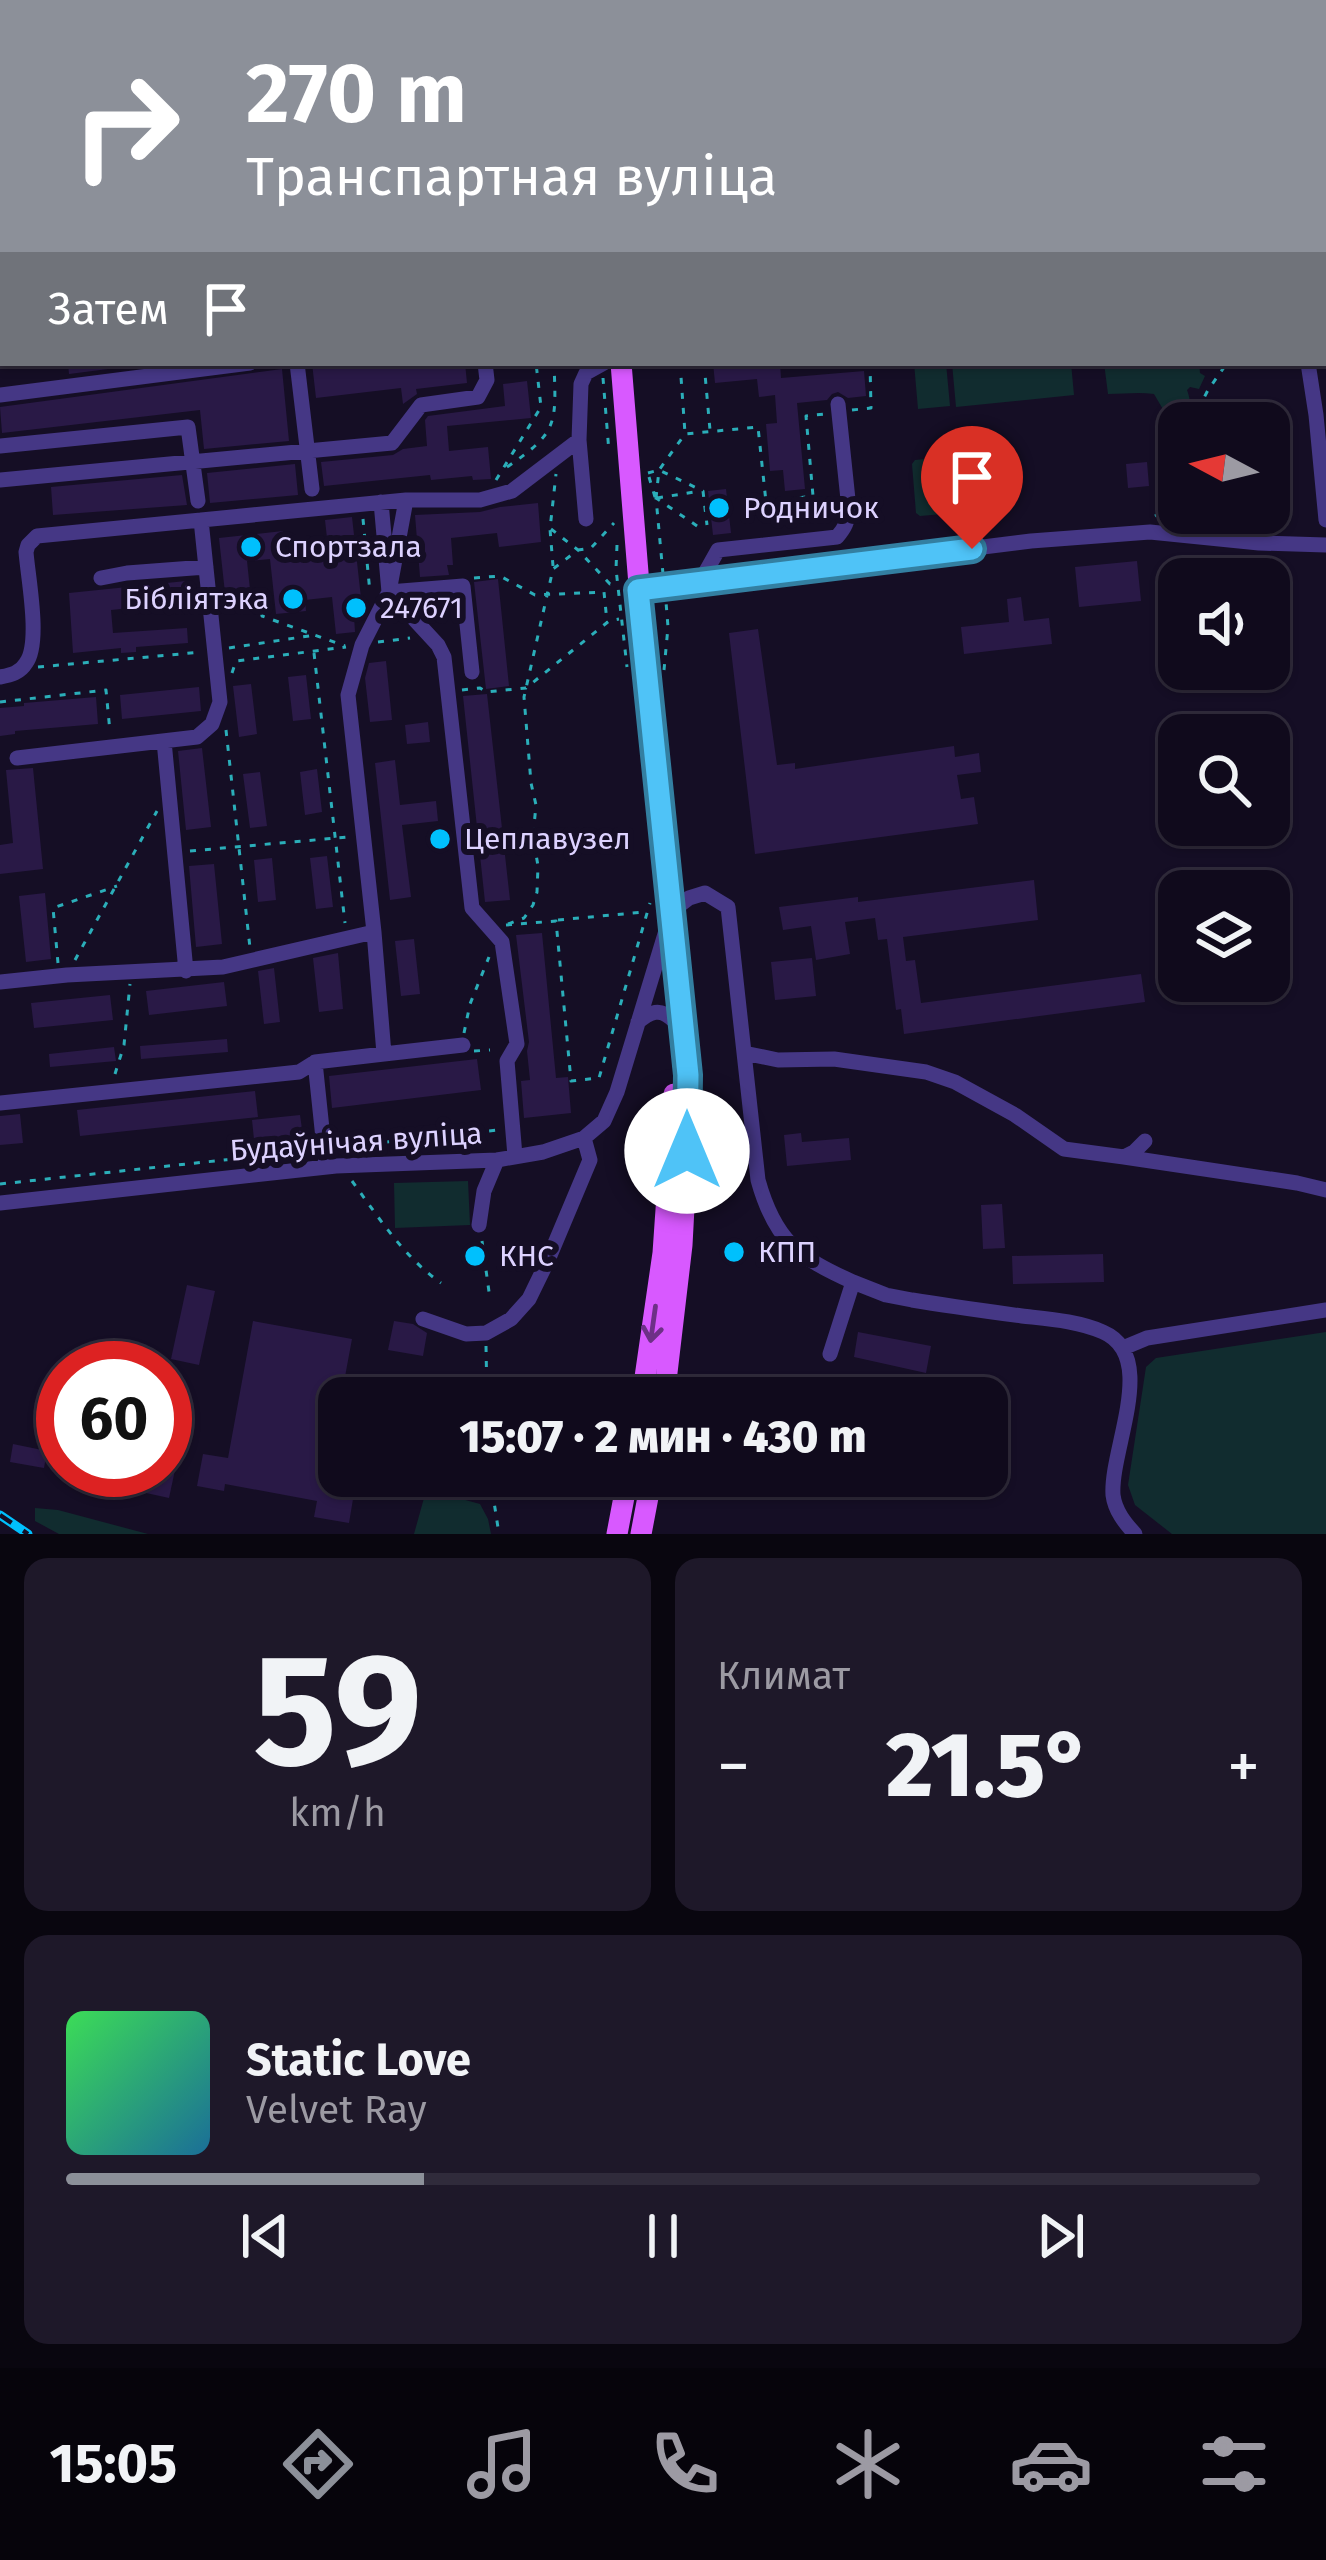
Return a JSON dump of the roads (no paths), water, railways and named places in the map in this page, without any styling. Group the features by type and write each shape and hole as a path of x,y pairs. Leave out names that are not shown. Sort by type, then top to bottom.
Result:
{"main road":[{"path":"621,366 628,586 672,911 667,958 674,1020 673,1126 663,1253 645,1377"},
{"path":"666,1377 682,1244 688,1075 667,958"},
{"path":"617,1534 624,1497"},
{"path":"641,1534 648,1497"}],"street":[{"path":"0,394 237,366"},
{"path":"297,366 312,489"},
{"path":"0,480 392,443 421,405 478,397 488,380 485,366"},
{"path":"586,519 579,440 581,384 586,373 598,366"},
{"path":"1309,366 1321,415 1326,520"},
{"path":"700,582 718,550 837,537 848,521 849,509 839,408"},
{"path":"0,446 188,427 197,501"},
{"path":"0,677 25,665 32,649 26,552 32,539 44,534 406,500 480,500 512,491 579,440"},
{"path":"384,1054 348,695 354,646 389,592 406,500"},
{"path":"381,502 389,592 439,645 444,657 472,908 502,942 517,1044 507,1061 515,1156"},
{"path":"17,758 197,737 206,732 221,699 201,520"},
{"path":"628,586 664,587 1030,541 1150,532 1259,544 1326,545"},
{"path":"101,578 206,568"},
{"path":"389,592 463,586 472,672"},
{"path":"164,741 186,970"},
{"path":"672,911 688,898 705,893 728,907 758,1180 767,1212 787,1241 820,1267 886,1295 1076,1324 1107,1333 1123,1348 1130,1364 1113,1498 1122,1520 1135,1534"},
{"path":"0,982 186,970 251,961 374,932"},
{"path":"423,1319 466,1334 486,1333 511,1319 529,1299 590,1160 584,1138 604,1121 638,1022 667,958"},
{"path":"638,1022 657,1011 674,1020"},
{"path":"0,1103 299,1072 315,1062 463,1045"},
{"path":"744,1053 926,1072 995,1104 1064,1149 1326,1190"},
{"path":"315,1062 324,1149 331,1167"},
{"name":"Будаўнічая вуліца","path":"0,1203 331,1167 497,1160 584,1138"},
{"path":"1124,1156 1145,1141"},
{"path":"479,1226 484,1191 497,1160"},
{"path":"830,1354 854,1282"},
{"path":"1123,1348 1147,1338 1326,1310"}],"railway":[{"path":"0,1515 28,1534"}],"place":[{"name":"Родничок","path":"719,508"},
{"name":"Спортзала","path":"251,547"},
{"name":"Бібліятэка","path":"293,599"},
{"name":"247671","path":"356,608"},
{"name":"Цеплавузел","path":"440,839"},
{"name":"КПП","path":"734,1252"},
{"name":"КНС","path":"475,1256"}]}
